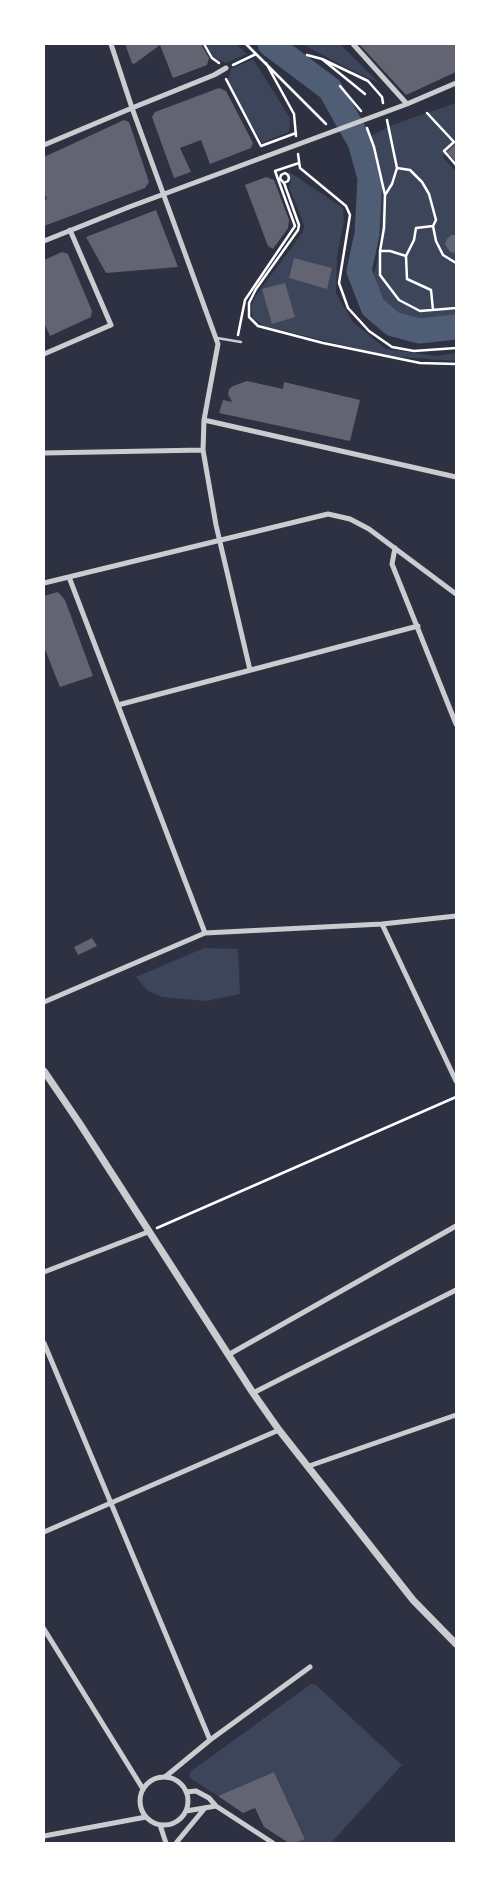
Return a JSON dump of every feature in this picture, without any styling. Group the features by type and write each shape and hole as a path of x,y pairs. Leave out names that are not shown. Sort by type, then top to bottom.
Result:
{"street":[{"path":"111,44 132,108 218,344 204,420 203,450 220,541 250,670"},
{"path":"353,44 407,104"},
{"path":"44,145 214,75 226,68"},
{"path":"44,241 163,194 407,104 456,83"},
{"path":"44,354 111,324 70,230"},
{"path":"204,420 456,476"},
{"path":"44,452 203,450"},
{"path":"44,583 328,514 350,519 362,526 454,592 456,585"},
{"path":"395,548 392,564 456,724"},
{"path":"69,577 205,933"},
{"path":"118,705 418,626"},
{"path":"44,1002 205,933 382,924 456,916"},
{"path":"382,924 456,1081"},
{"path":"44,1071 228,1355 279,1430 413,1600 456,1644"},
{"path":"228,1355 456,1226"},
{"path":"44,1272 148,1232"},
{"path":"253,1392 456,1290"},
{"path":"44,1343 210,1740"},
{"path":"309,1466 456,1415"},
{"path":"44,1532 279,1430"},
{"path":"44,1629 143,1789"},
{"path":"165,1777 178,1781 186,1792 188,1805 186,1811 178,1820 166,1825 160,1825 146,1817 140,1804 143,1789 152,1780 165,1777 210,1740 310,1667"},
{"path":"186,1792 196,1791 209,1798 216,1806 273,1843"},
{"path":"186,1811 216,1806"},
{"path":"176,1843 205,1808"},
{"path":"44,1836 146,1817"},
{"path":"160,1825 166,1843"}],"lane":[{"path":"215,337 241,342"}],"path":[{"path":"204,44 212,58 226,68"},
{"path":"246,44 329,128"},
{"path":"226,68 256,54"},
{"path":"307,55 322,59 368,81 382,97 383,112 397,168 392,184 385,195"},
{"path":"322,59 365,94"},
{"path":"266,64 294,114 300,168 346,206 350,215 339,283 348,308 369,331 392,346 414,351 456,348"},
{"path":"226,68 226,82 261,146 296,132"},
{"path":"427,113 455,141 444,151 456,164"},
{"path":"374,148 385,195 380,275 399,300 420,310 456,308"},
{"path":"236,341 245,300 295,226 275,171 299,163"},
{"path":"397,168 410,170 422,182 429,194 436,220 433,226 436,241 443,255 456,263"},
{"path":"282,169 290,178 284,182"},
{"path":"284,173 280,178 284,182 299,225 298,230 248,303 249,317 258,326 323,343 420,363 456,364"},
{"path":"433,226 416,228 414,240 406,256 407,279 431,290 433,310"},
{"path":"380,251 390,251 406,256"},
{"path":"148,1232 456,1097"}],"shaded area":[{"path":"206,44 236,44 247,54 226,63 214,58"},
{"path":"302,44 340,44 379,83 351,70"},
{"path":"253,59 290,118 289,132 262,143 228,80 231,69"},
{"path":"456,103 456,144 443,157 456,172 456,328 438,330 396,315 395,311 379,296 372,280 380,251 383,184 364,140 392,125"},
{"path":"288,171 343,208 344,221 337,256 336,293 353,322 386,349 436,356 456,353 456,361 387,356 264,326 253,318 251,307 255,297 303,232 304,225 289,187 291,180"},
{"path":"204,948 238,949 240,994 206,1001 162,997 148,991 136,977"},
{"path":"311,1684 316,1685 402,1765 331,1843 294,1843 305,1838 274,1772 218,1796 190,1778 190,1772"}],"building":[{"path":"125,44 201,44 209,58 207,65 173,78 160,45 134,64"},
{"path":"359,44 456,44 456,72 406,95"},
{"path":"219,88 226,91 253,143 251,148 210,164 201,140 180,148 191,172 174,178 152,117 155,112"},
{"path":"124,120 129,122 149,182 145,188 44,226 44,200 47,199 44,192 44,157"},
{"path":"456,144 456,162 447,152"},
{"path":"266,177 274,180 289,220 288,228 273,249 268,246 245,185"},
{"path":"156,210 178,267 106,273 86,237"},
{"path":"451,235 456,235 456,253 450,252 445,244"},
{"path":"62,252 68,254 92,311 91,317 50,336 44,323 44,260"},
{"path":"294,258 332,268 327,289 289,278"},
{"path":"285,283 295,317 272,324 262,289"},
{"path":"247,381 283,389 284,382 360,400 350,441 219,413 223,400 232,402 228,394 229,389"},
{"path":"58,592 65,600 93,676 60,687 44,647 44,596"},
{"path":"92,938 97,946 78,955 74,947"},
{"path":"274,1772 305,1839 289,1843 264,1827 255,1808 243,1813 218,1796"}],"waterway":[{"path":"270,44 330,89 360,142 370,178 367,234 359,271 373,307 393,324 419,331 456,327"}]}
